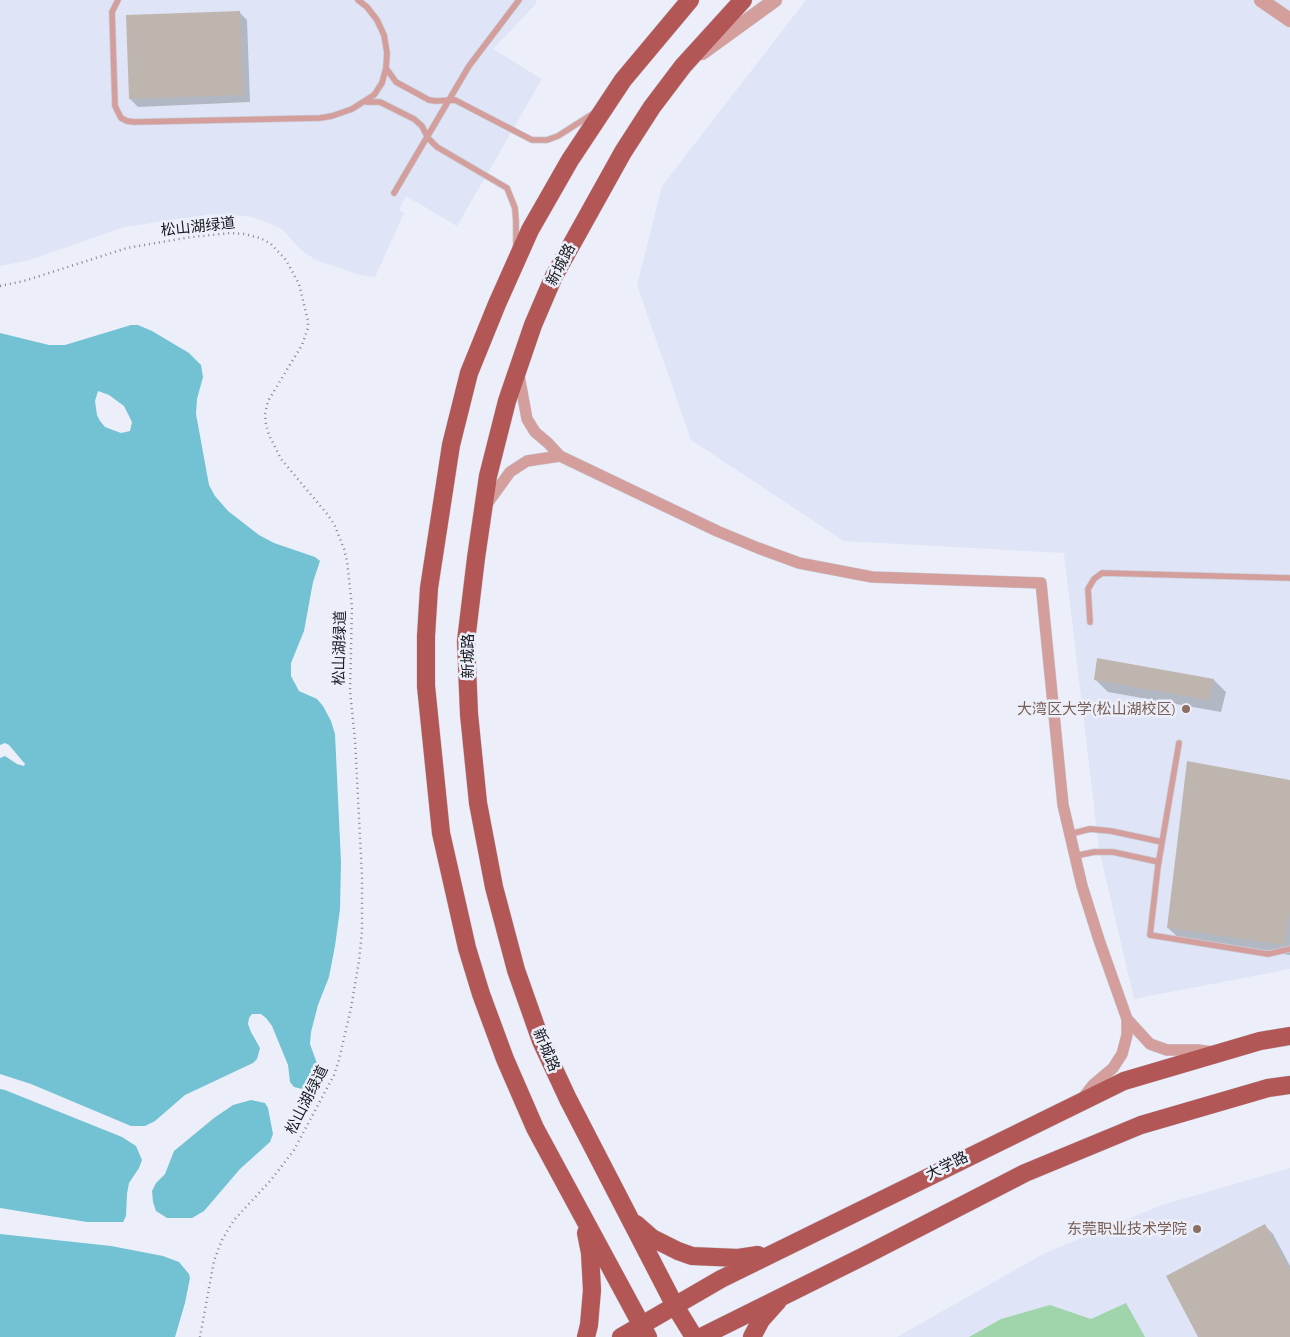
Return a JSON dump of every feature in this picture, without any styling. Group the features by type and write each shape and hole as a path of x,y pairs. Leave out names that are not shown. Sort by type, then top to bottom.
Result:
{"main road":[{"path":"661,33 679,0"},
{"path":"645,1331 535,1128 505,1059 481,994 467,948 441,833 426,686 426,636 429,588 451,445 469,373 530,230 548,196 623,80 690,0"},
{"name":"新城路","path":"694,1337 675,1306 568,1099 541,1041 516,970 494,887 478,802 469,714 466,641 488,476 507,401 536,317 554,276 572,242 623,152 652,107 683,66 743,0"},
{"name":"大学路","path":"621,1337 645,1331 675,1306 721,1279 1124,1081 1260,1042 1290,1036"},
{"path":"701,1337 1034,1169 1141,1125 1268,1088 1290,1085"},
{"path":"581,1213 590,1252 592,1290 591,1316 586,1337"},
{"path":"630,1218 652,1238 692,1256 738,1258 778,1251"},
{"path":"752,1337 761,1320 787,1293"}],"street":[{"path":"683,66 775,0"},
{"path":"1261,0 1290,20"},
{"path":"518,368 527,419 534,432 560,456 717,531 800,563 872,577 1042,583 1063,805 1075,856 1099,940 1127,1020 1127,1035 1122,1054 1113,1068 1093,1085 1079,1102"},
{"path":"483,509 510,472 527,461 560,456"},
{"path":"1127,1020 1150,1044 1167,1050 1198,1050 1220,1053"}],"lane":[{"path":"118,0 112,12 115,106 121,118 127,121 320,118 344,113 374,95 382,83 386,68 387,53 384,35 377,20 367,7 358,0"},
{"path":"394,193 469,66 519,0"},
{"path":"386,68 396,82 429,100 436,102 448,100 460,102 525,137 540,140 558,136 607,104"},
{"path":"363,103 380,102 419,122 428,138 437,147 507,188 513,201 516,222 514,267"},
{"path":"1090,622 1088,589 1094,579 1102,573 1290,578"},
{"path":"1179,743 1162,842 1150,935 1268,954 1290,949"},
{"path":"1070,834 1090,829 1111,831 1162,842"},
{"path":"1075,856 1094,852 1113,852 1159,862"}],"path":[{"name":"松山湖绿道","path":"0,286 24,281 127,248 163,241 230,233 244,234 260,238 271,244 286,260 299,284 308,321 308,328 302,345 268,401 265,414 269,435 281,458 335,526 347,560 352,607 350,690 355,740 362,876 362,931 359,961 351,1008 334,1075 289,1157 271,1180 234,1220 222,1240 214,1261 200,1337"}],"shaded area":[{"path":"0,0 537,0 535,5 493,49 542,79 457,226 406,196 399,210 404,213 375,277 360,275 316,260 301,250 282,229 256,218 230,214 213,214 124,227 30,260 0,266"},
{"path":"806,0 1290,0 1290,969 1134,999 1099,849 1064,553 844,541 691,440 637,285 662,186"},
{"name":"东莞职业技术学院","path":"1290,1168 1290,1337 897,1337 1045,1253 1162,1205"}],"green space":[{"path":"1126,1303 1145,1337 969,1337 1001,1319 1050,1305 1091,1319"}],"water":[{"path":"131,325 138,325 189,353 201,365 203,377 197,399 196,414 209,485 215,496 228,511 259,535 274,543 315,557 320,561 313,582 304,631 291,663 291,676 299,691 317,699 323,706 335,734 341,862 340,909 329,977 318,1005 311,1032 310,1044 319,1069 319,1075 310,1087 302,1089 294,1087 290,1082 288,1065 272,1026 261,1014 252,1014 248,1024 260,1048 257,1059 253,1063 185,1095 155,1121 145,1126 131,1126 31,1084 0,1074 0,758 5,756 17,764 24,766 25,764 9,745 5,743 0,745 0,333 49,345 65,345","holes":["98,391 109,395 124,406 132,422 130,431 121,433 105,427 100,421 95,401"]},
{"path":"0,1089 122,1137 136,1146 142,1160 129,1183 126,1216 123,1222 87,1222 0,1208"},
{"path":"251,1100 265,1103 268,1108 273,1134 270,1142 240,1169 204,1211 192,1218 167,1218 156,1211 152,1191 156,1183 165,1174 174,1151 233,1105"},
{"path":"0,1234 111,1246 163,1256 179,1262 190,1278 175,1337 0,1337"}],"building":[{"path":"240,11 243,95 129,99 126,15"},
{"path":"1097,658 1214,679 1209,700 1094,680"},
{"path":"1187,761 1290,780 1290,910 1284,945 1167,928"},
{"path":"1265,1224 1290,1271 1290,1337 1198,1337 1166,1276"}],"place":[{"name":"大湾区大学(松山湖校区)","path":"1186,709"},
{"name":"东莞职业技术学院","path":"1197,1229"}]}
